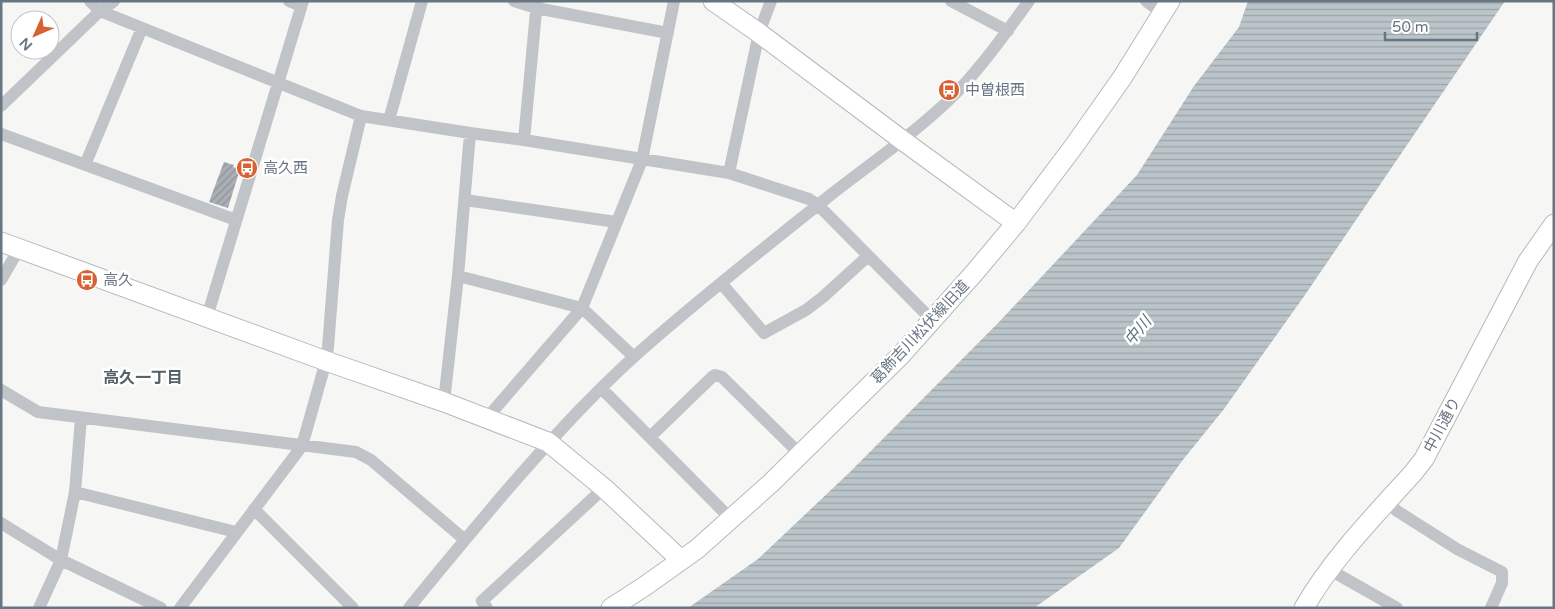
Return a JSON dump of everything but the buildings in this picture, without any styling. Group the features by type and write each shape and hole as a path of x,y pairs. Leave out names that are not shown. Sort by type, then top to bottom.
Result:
{"street":[{"path":"90,1 100,11 362,116 524,140 729,174 809,199 818,205 932,320"},
{"path":"1,106 100,11 114,1"},
{"path":"389,120 422,1"},
{"path":"514,1 668,33"},
{"path":"486,418 582,308 642,160 674,1"},
{"path":"713,1 1016,223"},
{"path":"729,174 759,33 771,1"},
{"path":"951,1 1008,30"},
{"path":"409,608 548,442 601,388 659,334 818,205 902,140 956,93 1008,30 1029,1"},
{"path":"1146,1 1167,7"},
{"path":"207,317 278,83 298,3"},
{"path":"524,140 537,5"},
{"name":"葛飾吉川松伏線旧道","path":"611,608 697,549 801,455 901,355 976,272 1016,223 1122,78 1167,7"},
{"path":"85,165 142,28"},
{"path":"180,608 302,446 326,361 342,196 362,116"},
{"path":"444,402 458,276 470,133"},
{"path":"1,134 236,220"},
{"path":"465,200 616,222"},
{"name":"中川通り","path":"1304,608 1330,570 1367,524 1424,459 1524,268 1554,224"},
{"path":"1,242 326,361 444,402 548,442 604,488 681,560"},
{"path":"1,280 19,248"},
{"path":"722,283 764,333 806,310 824,297 868,256"},
{"path":"458,276 582,308 634,357"},
{"path":"650,438 716,375 722,377 801,455"},
{"path":"601,388 731,519"},
{"path":"1,390 38,412 356,452 371,460 465,540"},
{"path":"39,608 61,560 75,492 81,418"},
{"path":"487,608 482,601 604,488"},
{"path":"75,492 236,532"},
{"path":"1388,502 1397,511 1457,549 1502,572 1502,584 1491,608"},
{"path":"254,509 353,608"},
{"path":"1,523 61,560 161,608"},
{"path":"1330,570 1397,608"}],"water":[{"name":"中川","path":"1248,1 1505,1 1307,292 1224,409 1182,461 1119,548 1034,608 688,608 758,559 850,472 1000,321 1137,175 1194,86 1239,27"}],"place":[{"name":"中曽根西","path":"949,90"},
{"name":"高久西","path":"247,168"},
{"name":"高久","path":"87,280"}],"district":[{"name":"高久一丁目","path":"143,378"}]}
